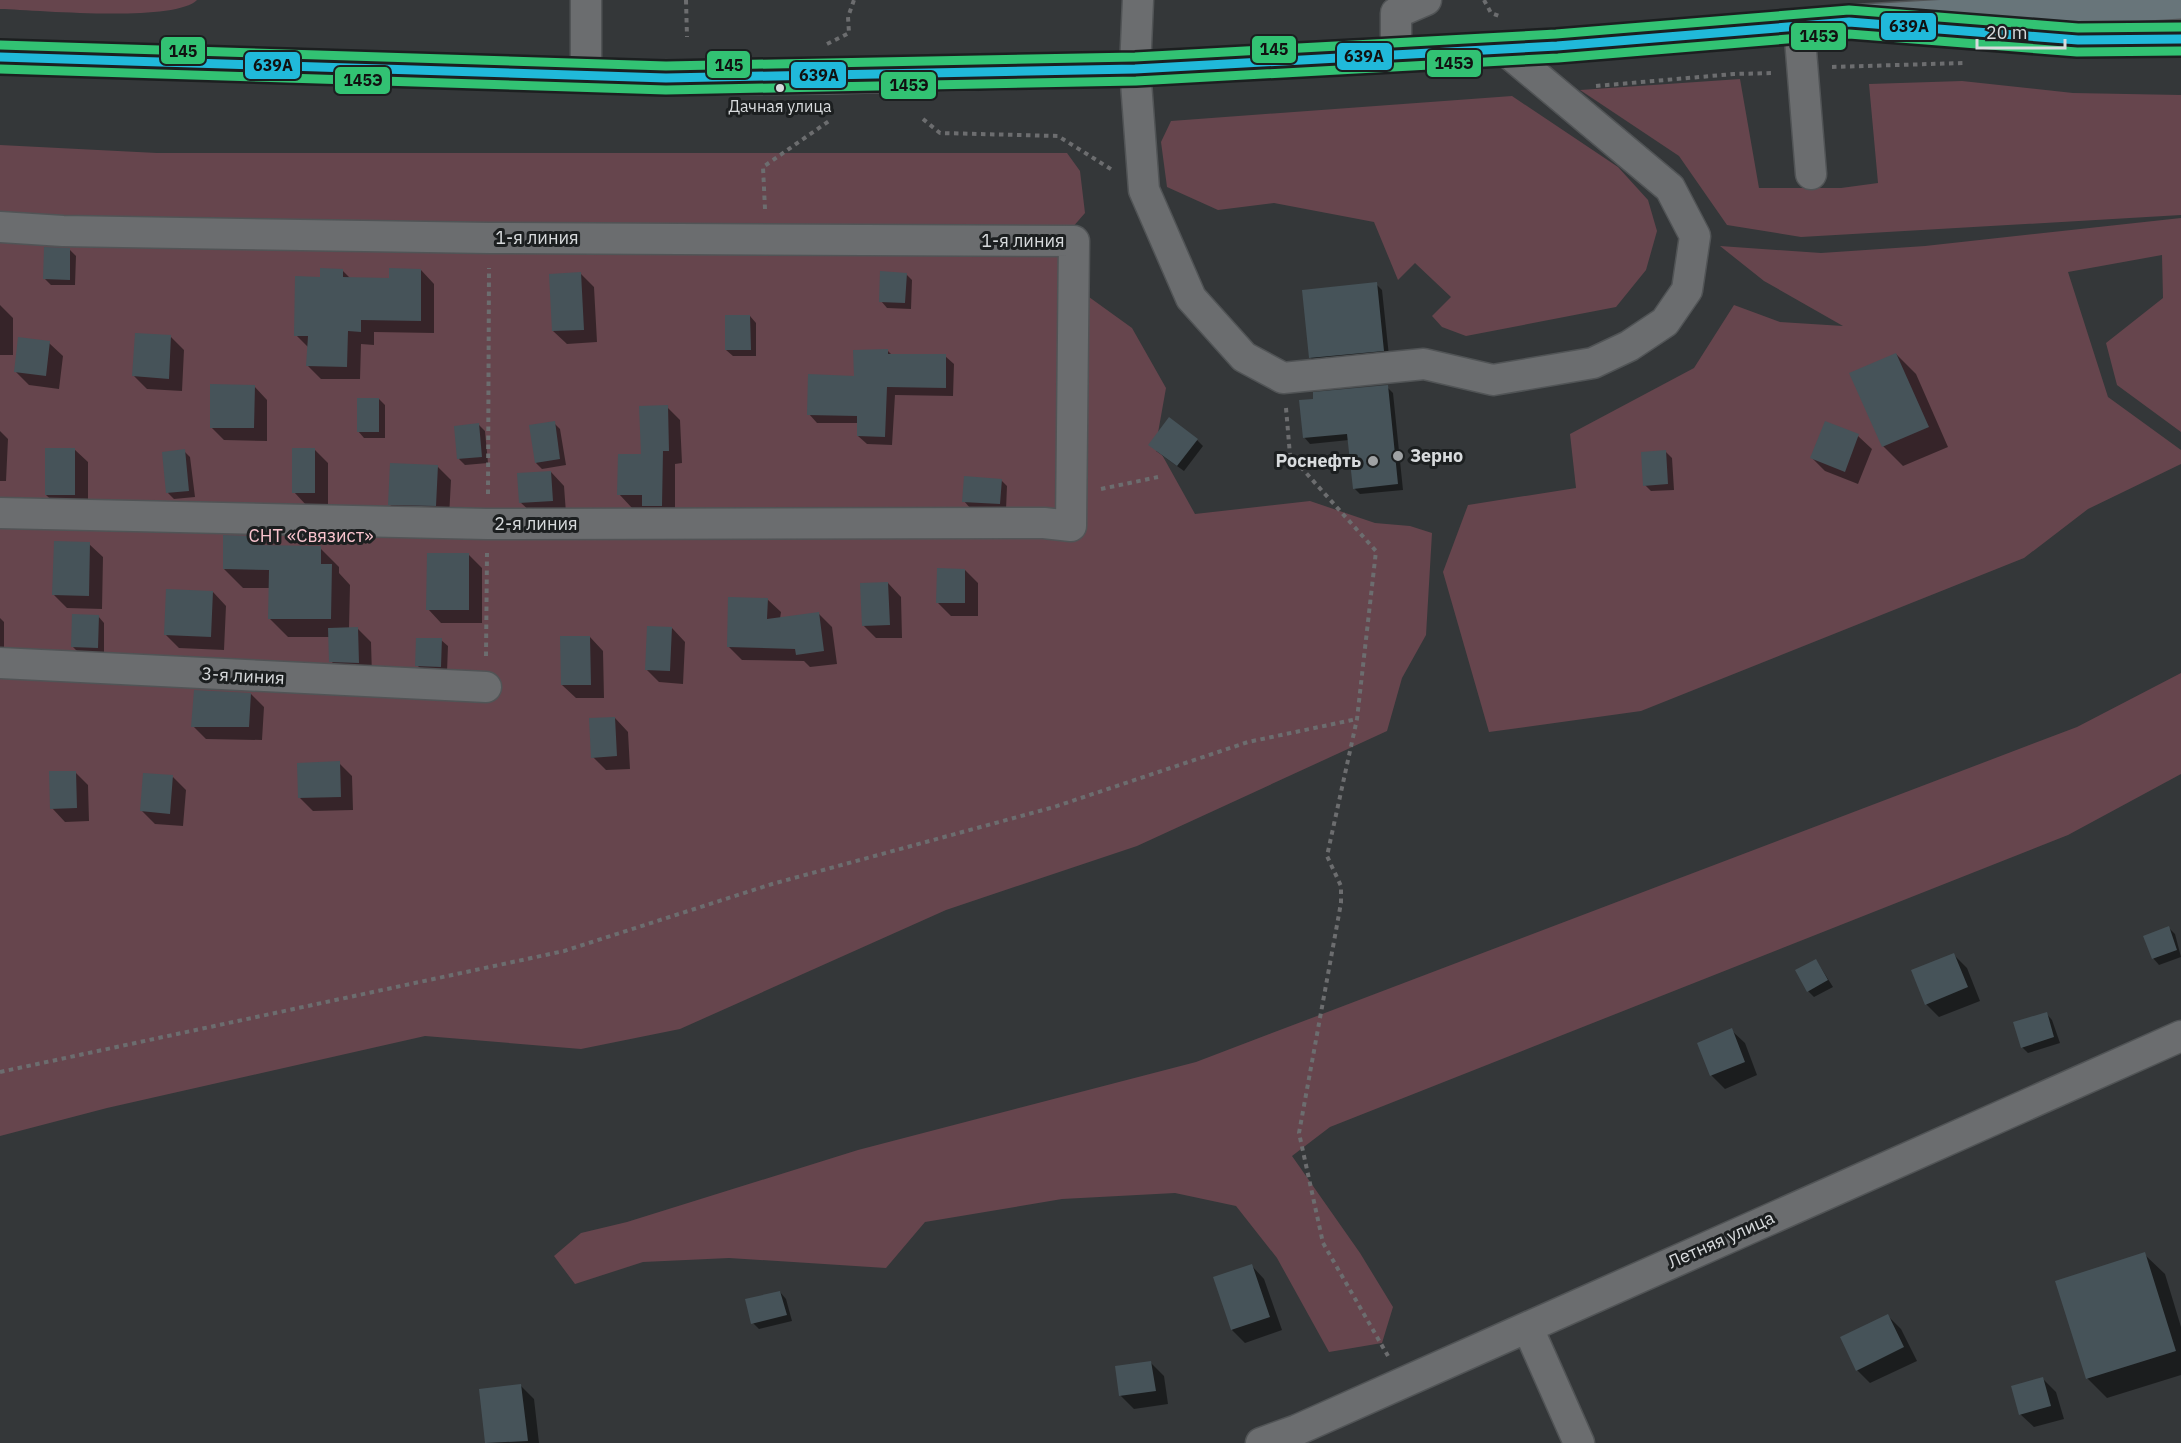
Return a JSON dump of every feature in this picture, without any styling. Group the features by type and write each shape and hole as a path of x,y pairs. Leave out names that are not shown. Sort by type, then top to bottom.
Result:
{"highway":[{"path":"0,57 586,75 774,78 1135,69 1504,49 1849,22 2181,2"},
{"path":"1849,22 2078,40 2181,39"}],"street":[{"path":"586,0 586,75"},
{"path":"1138,0 1135,69 1144,190 1191,298 1244,357 1283,378 1424,364 1493,380 1593,363 1629,346 1665,322 1687,290 1695,236 1670,188 1504,49"},
{"path":"1396,55 1396,13 1426,0"},
{"path":"1799,26 1811,174"},
{"name":"1-я линия","path":"0,227 75,232 489,238 1074,241 1071,496"},
{"name":"2-я линия","path":"0,513 488,524 1044,523 1071,526 1071,496"},
{"name":"3-я линия","path":"0,663 486,687"},
{"name":"Летняя улица","path":"1261,1443 1297,1430 1528,1328 2181,1036"},
{"path":"1528,1328 1579,1443"}],"path":[{"path":"686,0 687,37"},
{"path":"827,44 849,33 848,17 854,0"},
{"path":"1554,90 1734,74 1772,74 1803,68 1971,63"},
{"path":"923,119 940,133 1058,136 1144,190"},
{"path":"766,240 763,166 829,121"},
{"path":"486,687 489,238"},
{"path":"1289,442 1290,455 1376,551 1357,719 1328,856 1341,886 1341,903 1299,1133 1323,1243 1368,1324 1405,1382"},
{"path":"1071,496 1158,477"},
{"path":"0,1072 564,951 772,884 1054,807 1248,742 1357,719"}],"green space":[{"path":"0,0 197,0 183,7 162,11 104,14 0,9"},
{"path":"1740,79 1759,188 1841,188 1878,183 1869,84 1962,81 2073,93 2181,95 2181,215 1801,237 1727,225 1679,156 1580,90"},
{"path":"1512,96 1618,167 1648,200 1657,231 1646,270 1616,307 1466,336 1442,327 1432,316 1451,297 1415,263 1398,280 1374,222 1274,203 1218,210 1167,187 1161,142 1171,121"},
{"name":"СНТ «Связист»","path":"0,145 157,153 1067,153 1080,171 1085,213 1065,236 1084,360 1089,297 1132,328 1166,388 1156,444 1195,514 1310,501 1375,523 1410,526 1432,533 1426,635 1402,678 1387,731 1137,846 946,910 680,1029 581,1049 425,1036 107,1108 0,1136"},
{"path":"2181,218 2181,432 2117,385 2106,343 2163,298 2162,255 2068,272 2108,397 2181,450 2181,464 2088,509 2024,558 1641,711 1489,732 1443,572 1468,505 1576,488 1570,434 1694,368 1734,305 1780,322 1843,326 1764,281 1720,246 1821,253 1925,246"},
{"path":"2181,673 2181,774 2068,835 1330,1127 1292,1156 1360,1253 1393,1307 1382,1343 1329,1352 1277,1258 1236,1206 1175,1193 1062,1199 925,1222 886,1268 729,1258 643,1262 575,1284 554,1256 581,1233 627,1222 858,1150 1196,1062 2077,727"}],"building":[{"path":"44,247 70,248 70,280 43,279"},
{"path":"320,268 343,269 343,277 389,278 389,268 421,269 421,321 361,320 361,332 348,331 347,367 306,366 308,336 294,336 295,276 320,277"},
{"path":"880,271 907,273 905,303 879,302"},
{"path":"581,272 584,330 552,331 549,274"},
{"path":"1377,282 1384,351 1309,358 1302,290"},
{"path":"725,315 750,315 751,350 725,350"},
{"path":"135,333 171,335 169,379 132,376"},
{"path":"18,337 50,341 46,376 14,372"},
{"path":"888,349 888,354 946,354 946,388 887,387 885,437 857,436 857,416 807,415 808,374 854,376 853,350"},
{"path":"1896,353 1929,427 1882,447 1849,373"},
{"path":"210,384 255,385 254,428 210,428"},
{"name":"Роснефть","path":"1388,385 1398,484 1353,489 1347,434 1303,438 1299,400 1313,399 1313,392"},
{"path":"357,398 379,398 379,432 357,432"},
{"path":"668,405 669,451 663,451 662,506 642,506 642,495 617,495 618,454 641,454 639,406"},
{"path":"1169,417 1198,439 1177,466 1148,445"},
{"path":"555,421 560,459 535,463 529,425"},
{"path":"1825,421 1859,434 1845,472 1810,458"},
{"path":"479,423 482,457 457,459 454,426"},
{"path":"45,448 75,448 75,495 45,495"},
{"path":"292,448 315,448 315,493 292,493"},
{"path":"185,449 189,491 166,493 162,452"},
{"path":"1666,450 1668,484 1643,486 1641,452"},
{"path":"390,463 438,465 436,506 388,505"},
{"path":"551,471 553,501 519,503 517,473"},
{"path":"964,476 1002,479 1000,504 962,502"},
{"path":"223,535 255,536 255,545 321,546 321,564 332,564 331,619 268,619 269,570 223,569"},
{"path":"54,541 90,542 89,596 52,595"},
{"path":"427,553 469,553 469,610 426,610"},
{"path":"937,568 965,569 965,603 936,603"},
{"path":"888,582 890,625 862,626 860,583"},
{"path":"166,589 213,591 211,637 164,635"},
{"path":"728,597 768,598 767,619 819,612 824,651 796,655 795,649 727,647"},
{"path":"72,614 99,615 98,648 71,647"},
{"path":"647,626 672,627 670,671 645,670"},
{"path":"358,627 359,663 329,662 328,628"},
{"path":"560,636 590,636 591,685 561,685"},
{"path":"416,638 442,638 441,667 415,666"},
{"path":"194,690 251,693 249,727 191,727"},
{"path":"615,717 617,756 591,758 589,718"},
{"path":"340,761 341,797 298,798 297,763"},
{"path":"49,771 76,771 77,808 50,809"},
{"path":"143,773 173,775 170,814 140,811"},
{"path":"2169,926 2177,950 2152,959 2143,936"},
{"path":"1954,953 1968,987 1925,1005 1911,970"},
{"path":"1816,959 1828,980 1807,992 1795,970"},
{"path":"2047,1012 2054,1037 2021,1048 2013,1022"},
{"path":"1732,1028 1745,1062 1710,1076 1697,1043"},
{"path":"2145,1252 2176,1351 2086,1379 2055,1281"},
{"path":"1252,1264 1270,1317 1231,1330 1213,1277"},
{"path":"780,1291 787,1315 751,1324 745,1299"},
{"path":"1888,1314 1904,1347 1856,1371 1840,1337"},
{"path":"1151,1361 1156,1391 1119,1396 1115,1366"},
{"path":"2043,1377 2051,1406 2019,1415 2011,1386"},
{"path":"521,1384 528,1441 485,1443 479,1389"}],"transit line":[{"name":"145","path":"0,45 666,66 1135,57 1556,34 1849,10 2078,28 2181,27"},
{"name":"639А","path":"0,57 666,78 1135,69 1557,46 1849,22 2078,40 2181,39"},
{"name":"145Э","path":"0,69 666,90 1136,81 1558,58 1849,34 2077,52 2181,51"}],"place":[{"name":"Дачная улица","path":"780,88"},
{"name":"Зерно","path":"1398,456"},
{"name":"Роснефть","path":"1373,461"}]}
